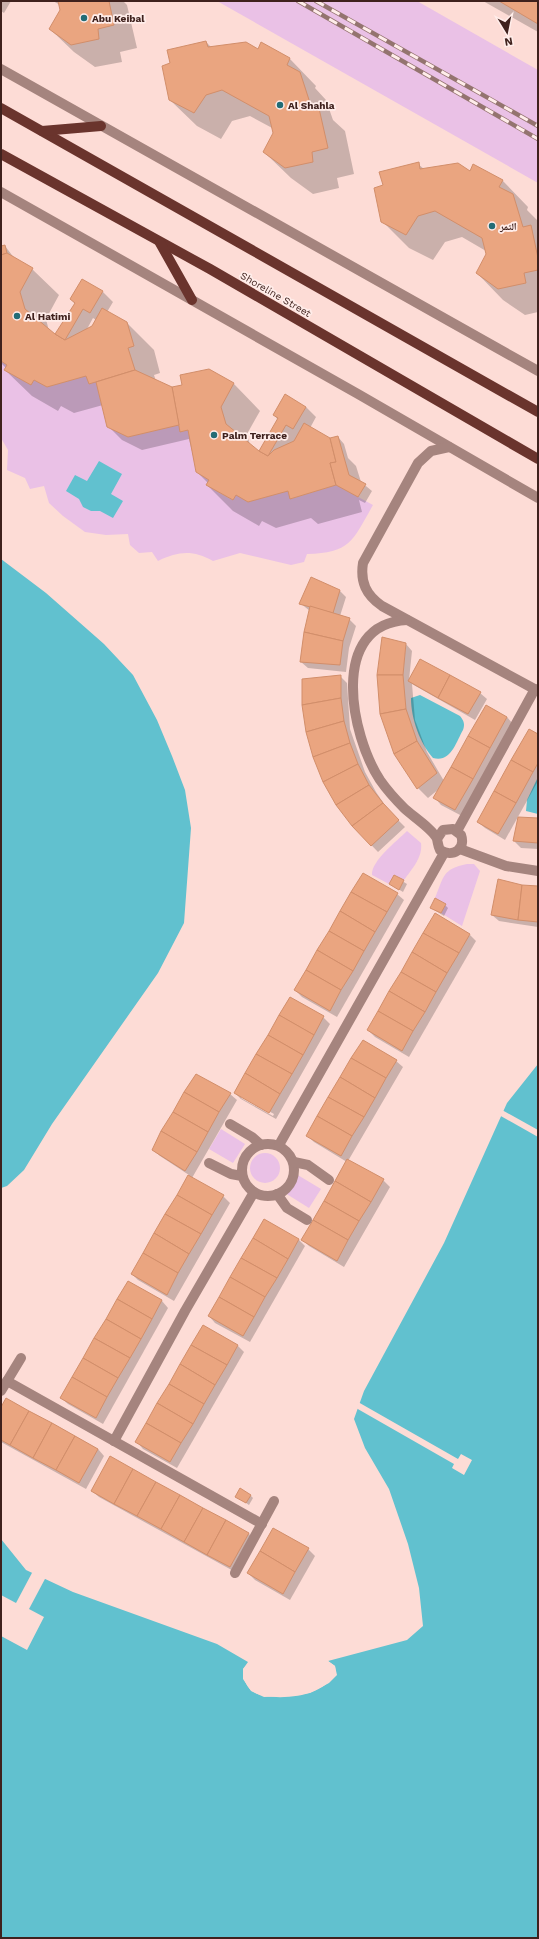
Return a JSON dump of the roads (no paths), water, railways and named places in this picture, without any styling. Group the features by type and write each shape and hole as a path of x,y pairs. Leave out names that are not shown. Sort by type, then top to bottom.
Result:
{"main road":[{"path":"1,108 536,411"},
{"path":"42,132 101,126"},
{"name":"Shoreline Street","path":"1,154 160,243 210,269 538,460"},
{"path":"160,243 192,300"}],"street":[{"path":"1,69 101,126 173,164 365,275 538,371"},
{"path":"1,192 538,498"},
{"path":"449,447 431,451 418,463 364,563 362,580 369,595 382,606 537,690 457,831"},
{"path":"407,620 384,625 371,634 361,646 355,672 354,709 363,746 380,779 395,799 437,839 438,847 444,853 453,854 460,849 462,839 457,831 448,829 443,830 437,839"},
{"path":"460,849 506,866 538,871"},
{"path":"279,1146 444,853"},
{"path":"230,1124 252,1137 261,1145"},
{"path":"269,1143 279,1146 286,1150 294,1162 295,1174 292,1182 286,1189 278,1194 262,1196 254,1192 247,1185 242,1176 242,1166 245,1157 251,1150 261,1145 269,1143"},
{"path":"294,1162 308,1165 329,1180"},
{"path":"209,1163 231,1174 242,1176"},
{"path":"114,1441 185,1311 254,1192"},
{"path":"278,1194 287,1208 307,1220"},
{"path":"1,1391 21,1358"},
{"path":"8,1381 262,1524"},
{"path":"235,1573 274,1501"}],"water":[{"path":"99,461 122,474 111,494 123,501 113,518 100,511 91,511 83,507 79,499 66,491 75,475 87,481"},
{"path":"1,559 46,593 104,644 133,675 157,720 185,790 191,828 184,923 158,973 52,1124 24,1170 7,1186 1,1188"},
{"path":"420,695 460,716 464,724 463,730 449,755 439,759 433,758 428,752 417,730 411,706 411,698"},
{"path":"538,777 538,814 526,811 527,800"},
{"path":"538,1064 538,1938 1,1938 1,1539 26,1570 73,1592 217,1644 248,1662 243,1669 246,1684 252,1691 264,1696 290,1697 306,1694 316,1690 325,1685 336,1675 335,1666 328,1661 407,1640 423,1626 419,1588 408,1544 389,1489 365,1448 354,1419 364,1391 444,1243 507,1103"}],"railway":[{"path":"298,1 538,139"},
{"path":"316,1 538,126"}],"place":[{"name":"Abu Keibal","path":"84,18"},
{"name":"Al Shahla","path":"280,105"},
{"name":"التمر","path":"492,226"},
{"name":"Al Hatimi","path":"17,316"},
{"name":"Palm Terrace","path":"214,435"}]}
